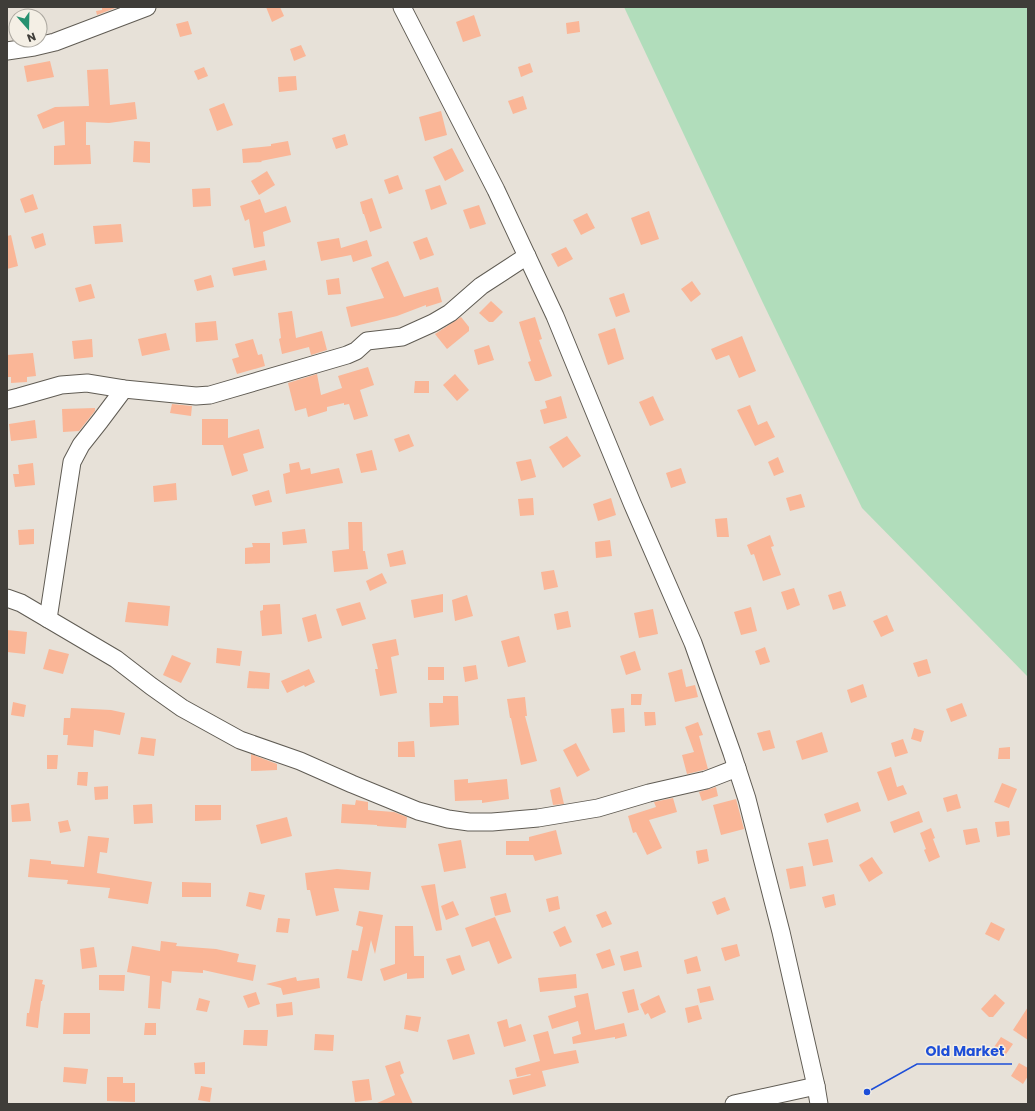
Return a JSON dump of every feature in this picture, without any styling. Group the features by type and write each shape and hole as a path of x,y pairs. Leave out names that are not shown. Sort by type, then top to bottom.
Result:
{"street":[{"path":"7,51 55,42 147,7"},
{"path":"402,7 496,190 558,323 632,503 693,643 747,799 781,932 819,1104"},
{"path":"7,400 61,385 87,382 124,388 196,396 210,395 347,355 356,351 367,342 402,337 433,323 450,313 482,286 527,256"},
{"path":"48,619 72,462 81,445 124,388"},
{"path":"7,598 21,603 116,659 182,708 240,740 300,761 418,811 448,819 469,822 492,822 538,818 598,808 649,793 706,780 737,768"},
{"path":"734,1104 816,1086"}],"green space":[{"path":"624,7 1028,7 1028,677 862,508 763,303"}],"building":[{"path":"102,7 118,7 97,15 96,11 102,10"},
{"path":"266,7 280,7 284,16 272,22"},
{"path":"474,15 481,36 463,42 456,22"},
{"path":"188,21 192,34 180,37 176,24"},
{"path":"579,21 580,32 567,34 566,23"},
{"path":"301,45 306,56 294,61 290,49"},
{"path":"50,61 54,77 27,82 24,66"},
{"path":"530,63 533,72 521,77 518,67"},
{"path":"204,67 208,76 198,80 194,71"},
{"path":"108,69 110,105 135,102 137,119 109,123 86,122 86,145 90,145 91,164 54,165 54,146 65,145 64,121 43,129 37,115 55,107 89,106 87,70"},
{"path":"296,76 297,90 279,92 278,77"},
{"path":"523,96 527,109 513,114 508,101"},
{"path":"224,103 233,125 217,131 209,109"},
{"path":"441,111 447,135 425,141 419,117"},
{"path":"345,134 348,145 336,149 332,138"},
{"path":"134,141 150,142 150,163 133,162"},
{"path":"288,141 291,155 261,161 262,162 243,163 242,149 271,146 271,144"},
{"path":"452,148 464,171 445,181 433,157"},
{"path":"267,171 275,185 259,195 251,181"},
{"path":"398,175 403,189 389,194 384,180"},
{"path":"440,185 447,204 431,210 425,190"},
{"path":"210,188 211,206 193,207 192,189"},
{"path":"33,194 38,209 25,213 20,199"},
{"path":"372,198 382,228 370,232 360,202"},
{"path":"260,199 265,213 286,206 291,222 263,232 265,246 254,248 249,219 245,221 240,206"},
{"path":"479,205 486,224 470,229 463,210"},
{"path":"649,211 659,239 641,245 631,218"},
{"path":"587,213 595,228 581,235 573,220"},
{"path":"121,224 123,242 95,244 93,226"},
{"path":"43,233 46,245 35,249 31,237"},
{"path":"11,235 18,266 7,269 7,236"},
{"path":"427,237 434,255 420,260 413,242"},
{"path":"339,238 341,248 367,240 372,256 353,262 351,255 321,261 317,242"},
{"path":"566,247 573,259 558,267 551,254"},
{"path":"265,260 267,270 234,276 232,268"},
{"path":"388,261 404,297 438,287 442,302 426,307 426,305 397,316 351,327 346,307 384,298 371,268"},
{"path":"211,275 214,287 197,291 194,280"},
{"path":"339,278 341,294 328,295 326,280"},
{"path":"692,281 701,294 691,302 681,289"},
{"path":"91,284 95,298 79,302 75,288"},
{"path":"624,293 630,312 616,317 609,298"},
{"path":"491,301 503,312 493,322 489,322 479,313"},
{"path":"292,311 296,338 322,331 327,350 311,355 309,347 282,354 279,339 281,338 278,313"},
{"path":"461,317 469,327 469,331 447,349 435,334"},
{"path":"535,317 542,339 539,340 552,376 539,381 535,381 528,362 531,361 519,322"},
{"path":"216,321 218,340 196,342 195,323"},
{"path":"615,328 624,359 608,365 598,334"},
{"path":"166,333 170,350 142,356 138,339"},
{"path":"742,336 756,371 739,378 729,355 716,360 711,349"},
{"path":"92,339 93,357 74,359 72,341"},
{"path":"253,339 258,355 262,354 265,366 237,374 232,359 239,357 235,344"},
{"path":"489,345 494,360 478,365 474,350"},
{"path":"33,353 36,376 27,377 27,382 11,383 11,377 7,377 7,355"},
{"path":"368,367 374,385 360,390 368,416 354,420 349,404 344,405 344,403 327,407 327,411 308,417 306,408 295,411 288,383 317,374 321,395 342,388 338,376"},
{"path":"455,374 469,390 457,401 443,385"},
{"path":"415,381 429,381 429,393 414,393"},
{"path":"561,396 567,418 544,424 540,410 547,408 545,401"},
{"path":"653,396 664,420 650,426 639,402"},
{"path":"172,404 192,406 191,416 170,413"},
{"path":"750,405 758,425 767,421 775,437 755,446 737,410"},
{"path":"95,408 95,411 79,431 63,432 62,409"},
{"path":"202,419 228,419 228,438 259,429 264,448 243,454 248,471 232,476 223,445 202,445"},
{"path":"35,420 37,438 11,441 9,424"},
{"path":"409,434 414,446 399,452 394,439"},
{"path":"567,436 581,456 563,468 549,447"},
{"path":"372,450 377,470 361,473 356,454"},
{"path":"778,457 784,472 774,476 768,462"},
{"path":"531,459 536,477 521,481 516,462"},
{"path":"299,462 301,470 310,468 311,474 339,468 343,483 286,494 283,474 290,472 289,464"},
{"path":"33,463 35,485 15,487 13,474 19,474 18,465"},
{"path":"681,468 686,483 671,488 666,473"},
{"path":"176,483 177,500 154,502 153,486"},
{"path":"269,490 272,502 255,506 252,495"},
{"path":"801,494 805,507 790,511 786,498"},
{"path":"533,498 534,515 520,516 518,499"},
{"path":"611,498 616,515 598,521 593,504"},
{"path":"727,518 729,537 717,537 715,519"},
{"path":"348,522 362,522 363,551 365,551 368,569 334,572 332,551 349,549"},
{"path":"34,529 34,544 19,545 18,530"},
{"path":"305,529 307,543 283,545 282,532"},
{"path":"770,535 774,546 771,547 781,575 763,581 754,554 751,555 747,545"},
{"path":"610,540 612,556 596,558 595,542"},
{"path":"252,543 270,543 270,563 245,564 245,548 253,547"},
{"path":"403,550 406,564 390,567 387,554"},
{"path":"554,570 558,587 544,590 541,572"},
{"path":"382,573 387,583 370,591 366,581"},
{"path":"794,588 800,605 787,610 781,592"},
{"path":"841,591 846,606 833,610 828,595"},
{"path":"443,594 443,612 414,618 411,600"},
{"path":"467,595 473,616 455,621 452,600"},
{"path":"128,602 170,606 168,626 125,622"},
{"path":"360,602 366,619 342,626 336,609"},
{"path":"280,604 282,634 262,636 260,611 263,610 263,605"},
{"path":"751,607 757,631 741,635 734,612"},
{"path":"653,609 658,634 639,638 634,613"},
{"path":"568,611 571,627 557,630 554,614"},
{"path":"316,614 322,638 308,642 302,618"},
{"path":"887,615 894,631 881,637 873,621"},
{"path":"7,630 27,632 25,654 7,652"},
{"path":"519,636 526,662 508,667 501,641"},
{"path":"396,639 399,655 391,657 397,693 380,696 375,669 378,669 372,644"},
{"path":"765,647 770,662 760,665 755,651"},
{"path":"217,648 242,651 240,666 216,663"},
{"path":"49,649 69,654 63,674 43,669"},
{"path":"635,651 641,670 626,675 620,656"},
{"path":"172,655 191,663 181,683 163,675"},
{"path":"927,659 931,673 918,677 913,663"},
{"path":"476,665 478,679 465,682 463,667"},
{"path":"428,667 444,667 444,680 428,680"},
{"path":"309,669 315,682 305,687 304,685 287,693 281,681"},
{"path":"682,669 686,687 695,685 698,697 675,702 668,673"},
{"path":"249,671 270,673 269,689 247,688"},
{"path":"863,684 867,697 851,703 847,690"},
{"path":"631,694 642,694 641,705 631,705"},
{"path":"443,696 458,696 459,725 430,727 429,703 443,703"},
{"path":"525,697 527,716 525,716 537,761 521,765 507,699"},
{"path":"13,702 26,705 24,717 11,715"},
{"path":"962,703 967,716 951,722 946,709"},
{"path":"71,708 111,710 125,713 120,735 94,730 93,747 67,745 68,735 63,735 64,718 70,718"},
{"path":"624,708 625,732 613,733 611,709"},
{"path":"644,712 655,712 656,725 645,726"},
{"path":"698,722 703,735 699,736 708,769 687,774 682,755 694,752 685,727"},
{"path":"914,728 924,731 921,742 911,739"},
{"path":"770,730 775,748 763,751 757,733"},
{"path":"822,732 828,752 802,760 796,741"},
{"path":"141,737 156,739 154,756 138,754"},
{"path":"903,739 908,753 895,757 891,743"},
{"path":"414,741 415,757 398,757 398,742"},
{"path":"576,743 590,770 577,777 563,750"},
{"path":"1010,747 1010,759 998,759 999,748"},
{"path":"251,754 277,764 277,770 251,771"},
{"path":"47,755 58,755 57,769 47,769"},
{"path":"891,767 897,787 903,785 907,794 888,801 877,772"},
{"path":"78,772 88,772 87,786 77,785"},
{"path":"468,779 468,783 507,779 509,799 482,803 482,800 455,801 454,780"},
{"path":"1002,783 1017,789 1009,808 994,802"},
{"path":"108,786 108,799 95,800 94,787"},
{"path":"560,787 564,804 553,805 550,790"},
{"path":"716,787 718,796 702,801 699,792"},
{"path":"957,794 961,808 947,812 943,798"},
{"path":"673,798 677,812 649,820 662,848 647,855 636,832 633,833 628,816 656,807 654,802"},
{"path":"736,799 744,829 721,835 713,805"},
{"path":"356,800 368,802 368,810 394,812 407,817 406,828 341,823 342,804 355,805"},
{"path":"858,802 861,811 827,823 824,814"},
{"path":"29,803 31,821 12,822 11,805"},
{"path":"152,804 153,823 134,824 133,805"},
{"path":"195,805 221,805 221,820 195,821"},
{"path":"919,811 923,822 894,833 890,822"},
{"path":"287,817 292,836 261,844 256,825"},
{"path":"68,820 71,831 60,833 58,822"},
{"path":"1009,821 1010,835 997,837 995,822"},
{"path":"931,828 935,838 933,839 940,857 929,862 924,850 926,849 920,833"},
{"path":"977,828 980,842 966,845 963,830"},
{"path":"556,830 562,854 535,861 533,855 506,855 506,841 529,841 529,837"},
{"path":"88,836 109,838 107,853 100,852 97,873 152,882 148,904 108,898 110,888 67,884 68,880 28,877 30,859 51,861 51,864 84,867"},
{"path":"828,839 833,862 813,866 808,843"},
{"path":"461,840 466,868 444,872 438,844"},
{"path":"707,849 709,861 698,864 696,851"},
{"path":"872,857 883,873 869,882 859,865"},
{"path":"803,866 806,886 790,889 786,869"},
{"path":"337,869 371,872 369,890 334,888 339,911 316,916 310,890 307,890 305,873"},
{"path":"182,882 211,883 211,897 182,897"},
{"path":"435,884 442,930 436,931 421,886"},
{"path":"249,892 265,895 261,910 246,906"},
{"path":"506,893 511,912 495,916 490,897"},
{"path":"834,894 836,905 825,908 822,897"},
{"path":"558,896 560,909 549,912 546,899"},
{"path":"725,897 730,910 717,915 712,902"},
{"path":"453,901 459,915 446,920 441,906"},
{"path":"359,911 383,915 375,954 371,940 362,981 347,978 352,950 358,951 363,927 356,925"},
{"path":"606,911 612,924 602,928 596,915"},
{"path":"495,917 512,958 498,964 489,941 472,947 465,928"},
{"path":"278,918 290,919 288,933 276,932"},
{"path":"991,922 1005,929 999,941 985,934"},
{"path":"395,926 413,926 414,956 424,956 424,978 407,979 407,973 384,981 380,969 395,964"},
{"path":"565,926 572,942 560,947 553,932"},
{"path":"161,941 177,943 176,946 216,949 239,954 237,962 256,965 253,981 203,970 203,973 172,971 171,983 162,981 160,1009 148,1008 150,976 127,972 132,946 160,951"},
{"path":"737,944 740,956 725,961 721,948"},
{"path":"94,947 97,967 82,969 80,949"},
{"path":"610,949 615,965 602,969 596,954"},
{"path":"638,951 642,967 624,971 620,956"},
{"path":"460,955 465,970 452,975 446,959"},
{"path":"697,956 701,971 687,974 684,960"},
{"path":"576,974 577,988 540,992 538,978"},
{"path":"99,975 125,975 124,991 99,990"},
{"path":"296,977 297,981 319,978 320,988 283,995 281,988 266,984"},
{"path":"35,979 43,980 42,984 45,985 41,1001 38,1028 26,1026 27,1013 29,1013"},
{"path":"710,986 714,1000 700,1003 697,989"},
{"path":"634,989 639,1010 628,1013 622,992"},
{"path":"256,992 260,1004 248,1008 243,996"},
{"path":"588,993 595,1030 624,1023 627,1036 615,1039 615,1037 573,1044 572,1037 581,1034 578,1021 552,1029 548,1016 576,1007 574,996"},
{"path":"995,994 1005,1003 993,1017 989,1017 981,1009"},
{"path":"659,995 666,1012 651,1019 648,1013 645,1015 640,1004"},
{"path":"199,998 210,1001 207,1012 196,1010"},
{"path":"292,1002 293,1015 277,1017 276,1004"},
{"path":"698,1005 702,1019 688,1023 685,1008"},
{"path":"1028,1007 1028,1040 1013,1030"},
{"path":"64,1013 90,1013 90,1034 63,1034"},
{"path":"406,1015 421,1017 418,1032 404,1029"},
{"path":"507,1019 509,1028 521,1024 526,1041 504,1047 497,1022"},
{"path":"145,1023 156,1023 156,1035 144,1035"},
{"path":"244,1030 268,1030 267,1046 243,1045"},
{"path":"548,1031 554,1054 576,1050 579,1063 542,1071 546,1086 513,1095 509,1080 531,1075 517,1077 515,1068 540,1061 533,1035"},
{"path":"315,1034 334,1035 333,1051 314,1050"},
{"path":"469,1034 475,1054 453,1060 447,1040"},
{"path":"1001,1037 1013,1044 1004,1057 992,1050"},
{"path":"400,1061 404,1073 400,1075 413,1104 375,1104 395,1095 385,1066"},
{"path":"205,1062 205,1074 195,1074 194,1063"},
{"path":"1019,1063 1028,1068 1028,1076 1023,1084 1011,1076"},
{"path":"64,1067 88,1069 86,1084 63,1082"},
{"path":"107,1077 123,1077 123,1083 135,1083 135,1102 107,1101"},
{"path":"369,1079 372,1100 355,1102 352,1081"},
{"path":"201,1086 212,1088 210,1102 198,1100"}],"place":[{"name":"Old Market","path":"867,1092"}]}
